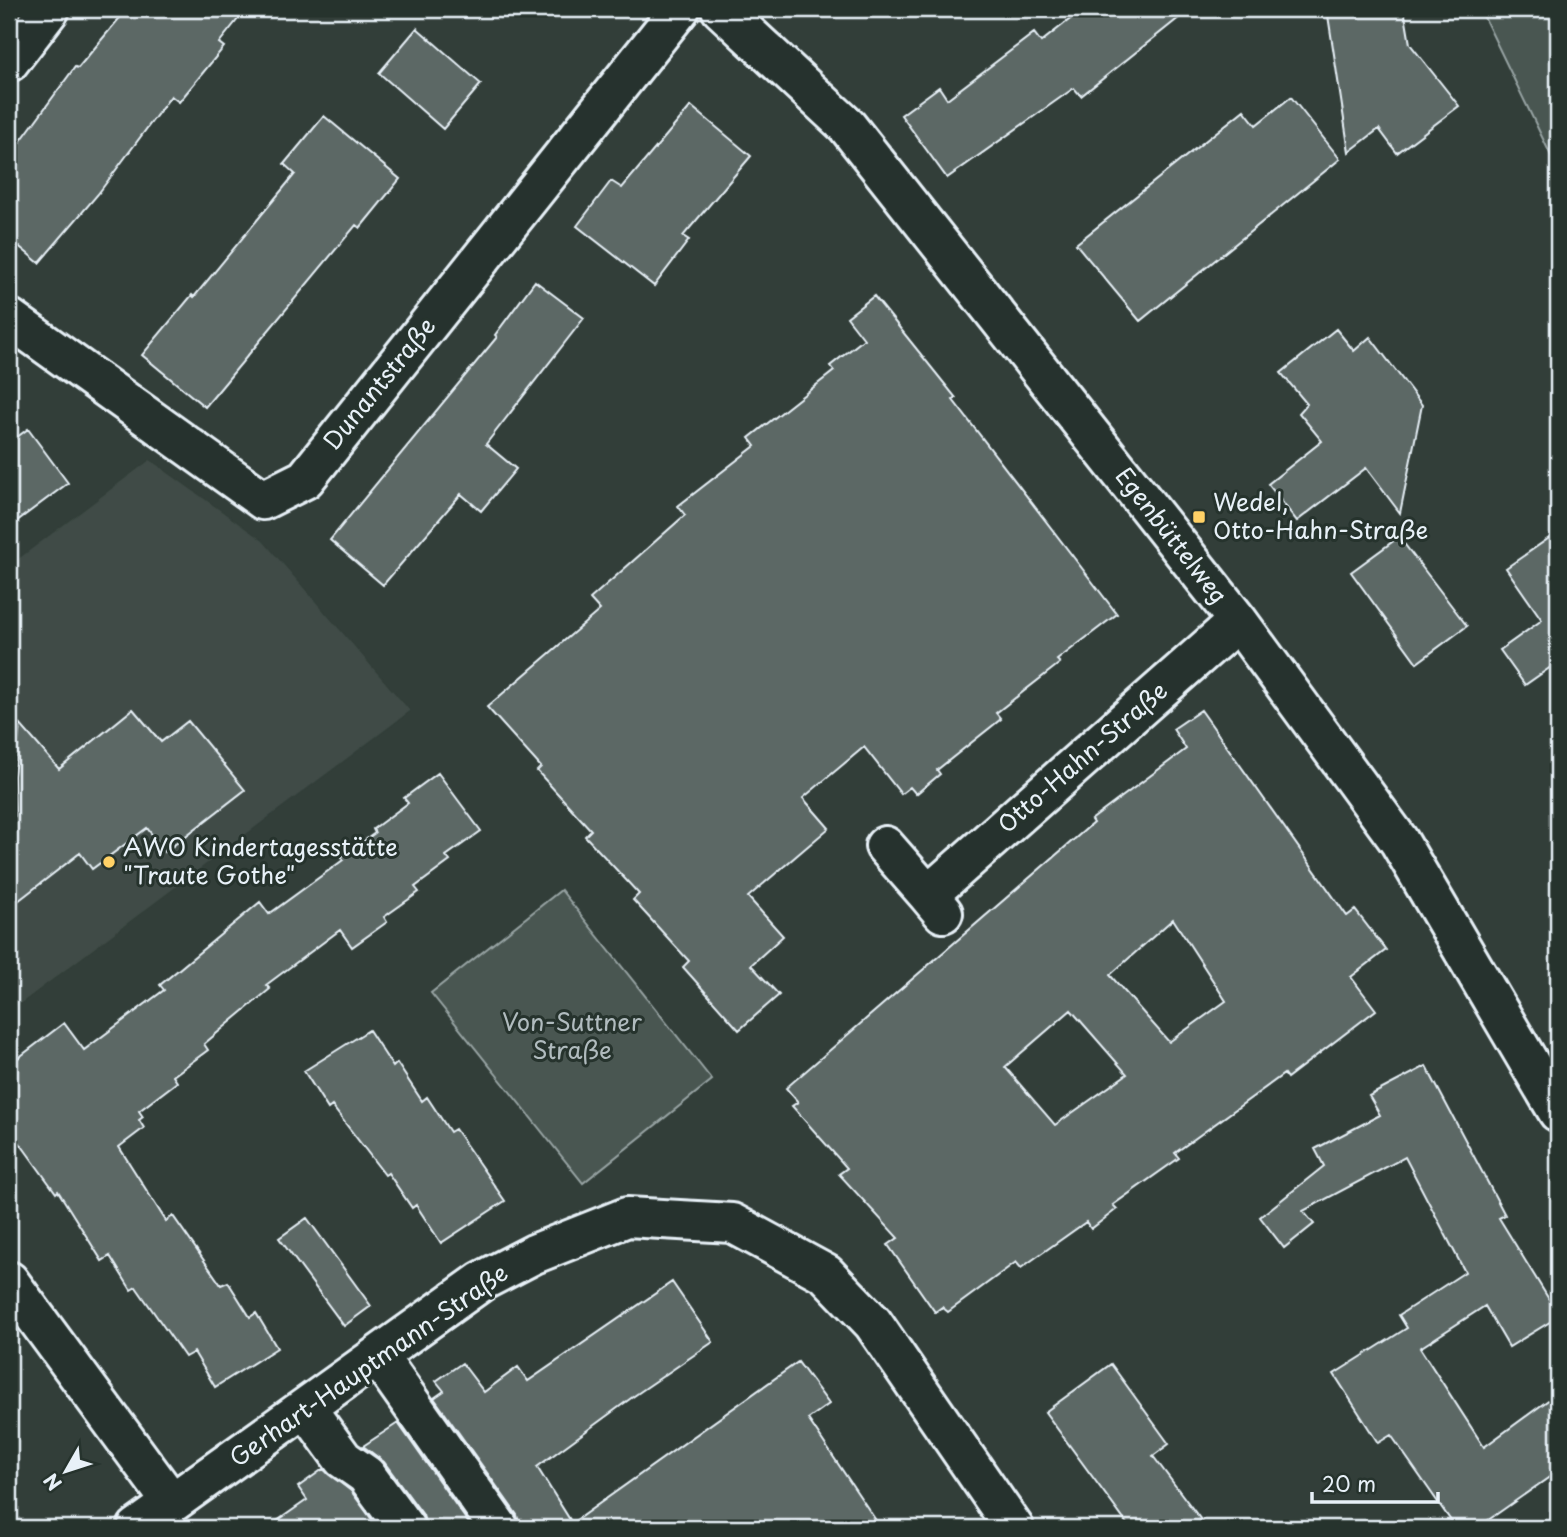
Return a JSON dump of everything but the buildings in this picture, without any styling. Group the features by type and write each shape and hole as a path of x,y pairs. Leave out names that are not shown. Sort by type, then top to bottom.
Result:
{"street":[{"path":"9,62 50,9"},
{"name":"Dunantstraße","path":"9,318 262,499 305,479 680,9"},
{"name":"Egenbüttelweg","path":"721,9 847,126 1238,621 1399,841 1558,1112"},
{"name":"Otto-Hahn-Straße","path":"885,846 935,904 1238,621"},
{"name":"Gerhart-Hauptmann-Straße","path":"137,1528 379,1358 482,1281 534,1255 627,1217 732,1223 826,1274 873,1323 1014,1528"},
{"path":"9,1281 172,1503"},
{"path":"379,1358 499,1528"},
{"path":"306,1408 343,1459 366,1475 405,1528"}],"shaded area":[{"name":"AWO Kindertagesstätte \"Traute Gothe\"","path":"150,460 263,541 410,711 9,1012 9,566"}],"green space":[{"path":"1480,9 1558,9 1558,170"},
{"name":"Von-Suttner Straße","path":"561,890 712,1080 583,1183 431,993"}],"place":[{"name":"Wedel, Otto-Hahn-Straße","path":"1199,517"},
{"name":"AWO Kindertagesstätte \"Traute Gothe\"","path":"109,862"}]}
